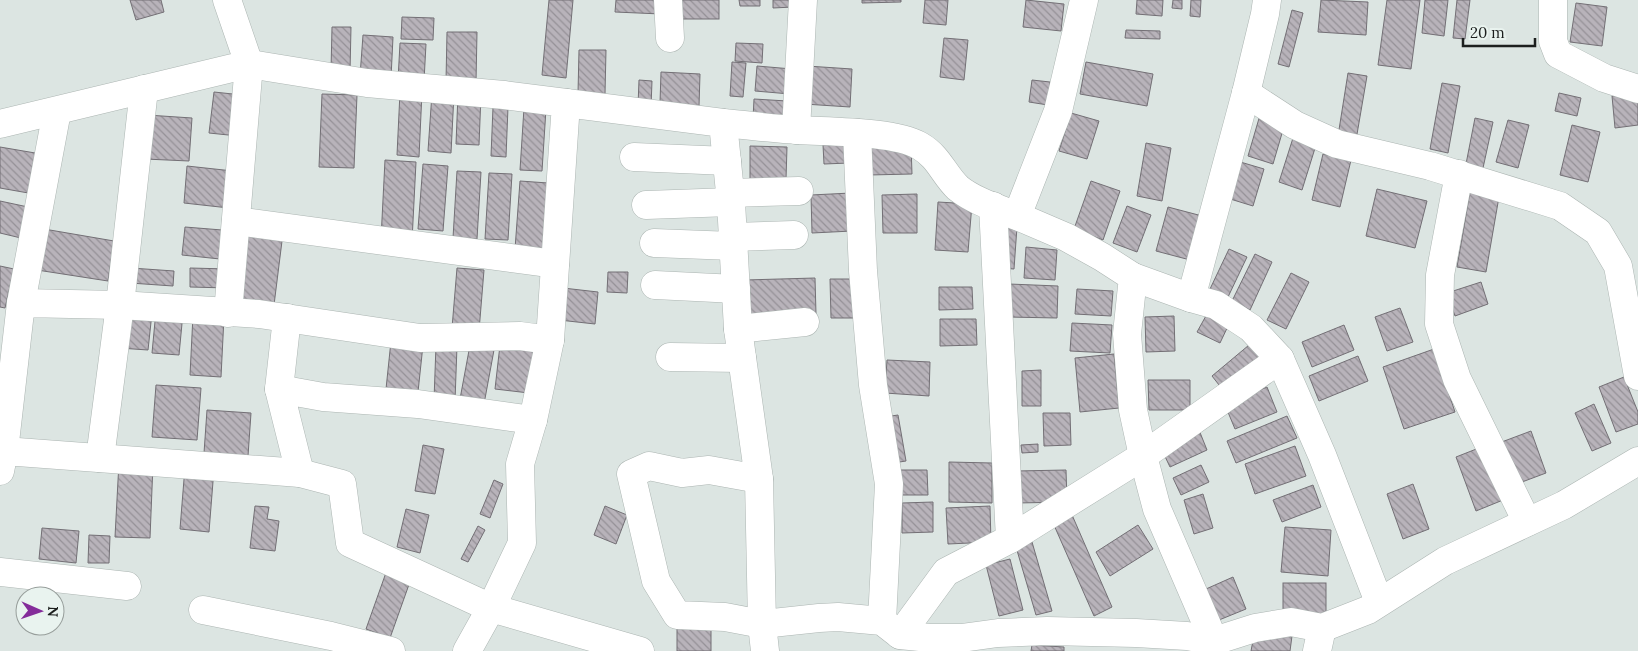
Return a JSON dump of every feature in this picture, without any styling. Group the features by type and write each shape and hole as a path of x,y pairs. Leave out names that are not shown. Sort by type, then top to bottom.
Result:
{"street":[{"path":"227,0 249,64 228,313"},
{"path":"668,0 670,38"},
{"path":"796,130 803,0"},
{"path":"1010,539 1005,211 1058,111 1084,0"},
{"path":"1191,298 1246,93 1267,0"},
{"path":"1553,0 1553,41 1558,54 1598,75 1638,89"},
{"path":"0,124 249,64 367,83 504,95 723,123 796,130 857,133 897,138 919,145 937,160 957,187 973,198 1066,237 1133,277 1216,305 1251,328 1280,359 1322,454 1380,602"},
{"path":"100,458 120,305 144,89"},
{"path":"1246,93 1295,125 1337,144 1459,174 1560,206 1598,232 1618,266 1638,376"},
{"path":"467,651 491,608 522,543 520,464 533,420 550,340 566,103"},
{"path":"57,111 21,303 2,461 100,458 300,473 342,484 350,543 491,608 640,651"},
{"path":"723,123 730,198 738,328 759,478 763,638"},
{"path":"857,133 863,271 873,385 889,484 891,628"},
{"path":"634,157 727,161"},
{"path":"1459,174 1440,275 1439,324 1457,379 1527,522"},
{"path":"646,205 799,191"},
{"path":"236,220 555,264"},
{"path":"654,243 733,242 794,235"},
{"path":"1133,277 1127,334 1133,410 1143,456 1157,510 1214,641"},
{"path":"655,285 736,289"},
{"path":"21,303 120,305 258,314 420,338 520,336 550,340"},
{"path":"287,318 279,389 300,473"},
{"path":"738,328 805,322"},
{"path":"670,357 742,358"},
{"path":"891,628 946,572 1010,539 1143,456 1280,359"},
{"path":"279,389 324,397 418,404 533,420"},
{"path":"759,478 709,470 682,473 649,466 631,474 656,581 677,615 725,617 763,638 820,618 838,618 891,628 929,638 961,638 998,633 1047,630 1158,643 1187,636 1214,641 1255,628 1290,622 1320,639 1445,560 1564,505 1638,461"},
{"path":"0,572 127,586"},
{"path":"203,610 327,643 391,651"}],"building":[{"path":"130,0 161,0 164,12 136,20"},
{"path":"549,0 573,0 566,78 542,75"},
{"path":"616,0 661,0 661,14 615,12"},
{"path":"680,0 719,0 719,19 680,19"},
{"path":"739,0 760,0 760,6 740,6"},
{"path":"773,0 793,0 793,7 773,8"},
{"path":"862,0 901,0 901,2 862,3"},
{"path":"925,0 948,0 946,25 923,23"},
{"path":"1026,0 1064,4 1061,31 1023,27"},
{"path":"1137,0 1163,0 1162,16 1136,14"},
{"path":"1173,0 1182,0 1182,9 1172,8"},
{"path":"1191,0 1201,0 1200,17 1190,16"},
{"path":"1321,0 1368,2 1366,35 1318,32"},
{"path":"1387,0 1420,0 1411,69 1378,65"},
{"path":"1425,0 1448,0 1444,36 1422,33"},
{"path":"1457,0 1470,0 1465,39 1453,38"},
{"path":"1576,3 1607,7 1602,46 1570,42"},
{"path":"1292,10 1303,13 1289,67 1278,64"},
{"path":"402,17 434,18 433,40 401,39"},
{"path":"332,27 351,27 350,72 331,71"},
{"path":"1126,30 1160,31 1160,39 1125,38"},
{"path":"447,32 477,32 476,82 446,81"},
{"path":"363,35 393,37 391,78 360,76"},
{"path":"944,38 968,40 964,80 940,77"},
{"path":"400,43 426,44 424,81 398,80"},
{"path":"736,43 763,44 762,63 735,61"},
{"path":"579,50 606,50 605,94 578,93"},
{"path":"732,62 746,63 743,97 730,96"},
{"path":"1086,62 1153,74 1147,106 1080,94"},
{"path":"757,66 792,69 790,94 755,91"},
{"path":"807,66 852,69 850,107 804,104"},
{"path":"661,72 700,74 699,106 660,103"},
{"path":"1348,73 1367,76 1356,140 1338,136"},
{"path":"639,80 652,81 651,107 638,106"},
{"path":"1032,80 1050,82 1048,105 1029,102"},
{"path":"1442,83 1460,86 1448,153 1430,149"},
{"path":"214,92 242,95 238,136 209,133"},
{"path":"400,92 422,92 419,157 397,155"},
{"path":"432,93 454,94 451,153 428,151"},
{"path":"1559,93 1581,98 1577,116 1555,111"},
{"path":"322,94 357,95 354,168 319,167"},
{"path":"458,94 481,95 479,145 456,144"},
{"path":"1638,94 1638,125 1615,128 1612,96"},
{"path":"754,99 787,101 786,122 753,119"},
{"path":"493,107 508,107 506,157 491,156"},
{"path":"524,108 546,109 542,171 520,170"},
{"path":"1071,113 1099,121 1087,159 1059,151"},
{"path":"147,115 192,118 189,161 145,159"},
{"path":"1260,115 1285,123 1273,164 1248,156"},
{"path":"1475,118 1493,122 1483,168 1466,164"},
{"path":"1508,120 1529,125 1518,168 1496,162"},
{"path":"1572,125 1600,132 1588,182 1560,175"},
{"path":"1293,138 1316,145 1302,190 1279,182"},
{"path":"1146,143 1171,148 1162,201 1137,196"},
{"path":"848,144 849,163 824,164 823,145"},
{"path":"869,145 911,145 912,174 869,175"},
{"path":"750,146 787,147 786,179 750,179"},
{"path":"0,147 41,154 34,194 0,188"},
{"path":"1323,154 1351,160 1340,207 1312,200"},
{"path":"385,160 416,162 412,241 381,239"},
{"path":"1237,161 1264,169 1253,206 1227,198"},
{"path":"423,164 448,166 443,231 418,229"},
{"path":"187,166 233,171 229,208 184,203"},
{"path":"457,171 481,172 477,239 453,238"},
{"path":"489,173 512,174 508,240 485,239"},
{"path":"520,181 548,183 544,251 515,249"},
{"path":"1091,181 1120,191 1103,240 1074,229"},
{"path":"1471,186 1500,191 1486,272 1457,267"},
{"path":"1377,189 1427,201 1415,248 1366,236"},
{"path":"851,193 852,231 812,233 811,195"},
{"path":"917,194 917,233 883,233 882,195"},
{"path":"0,201 28,207 21,238 0,233"},
{"path":"938,202 972,204 968,252 935,250"},
{"path":"1127,206 1151,215 1137,252 1113,243"},
{"path":"1168,207 1206,217 1194,261 1156,251"},
{"path":"1003,226 1017,227 1014,269 1000,268"},
{"path":"185,227 222,230 220,259 182,255"},
{"path":"44,229 114,241 108,281 37,270"},
{"path":"245,229 283,233 274,305 237,300"},
{"path":"1026,247 1057,250 1055,280 1024,278"},
{"path":"1229,249 1247,257 1228,297 1210,289"},
{"path":"1255,254 1272,262 1250,310 1232,301"},
{"path":"0,266 14,269 5,308 0,307"},
{"path":"131,268 174,271 173,286 130,283"},
{"path":"190,268 228,269 228,288 190,287"},
{"path":"457,268 484,270 479,331 452,328"},
{"path":"608,272 628,272 627,293 607,292"},
{"path":"1291,273 1309,282 1286,329 1267,320"},
{"path":"815,278 816,314 747,316 745,280"},
{"path":"830,279 857,279 858,318 831,318"},
{"path":"1481,282 1488,304 1455,316 1447,293"},
{"path":"1009,284 1058,286 1057,318 1008,317"},
{"path":"939,287 972,287 973,309 939,310"},
{"path":"563,288 598,292 595,324 559,320"},
{"path":"1077,289 1113,291 1111,316 1075,314"},
{"path":"1400,308 1413,342 1387,351 1375,317"},
{"path":"123,311 152,313 148,350 119,348"},
{"path":"156,311 183,313 179,355 152,353"},
{"path":"1207,314 1229,324 1220,343 1197,332"},
{"path":"193,315 224,317 221,377 190,375"},
{"path":"1174,316 1175,351 1146,352 1145,317"},
{"path":"940,319 976,319 977,345 940,346"},
{"path":"1072,323 1112,325 1110,353 1070,351"},
{"path":"1344,325 1354,350 1312,367 1302,342"},
{"path":"1255,340 1266,354 1223,390 1212,376"},
{"path":"391,341 423,345 418,392 386,389"},
{"path":"436,345 457,346 455,401 434,400"},
{"path":"470,345 494,350 484,404 460,399"},
{"path":"500,345 534,349 529,393 495,389"},
{"path":"1434,349 1455,412 1404,429 1383,367"},
{"path":"1114,354 1119,408 1080,412 1075,358"},
{"path":"1358,356 1368,381 1319,401 1309,376"},
{"path":"887,360 930,362 929,396 885,393"},
{"path":"1041,370 1041,406 1022,406 1022,371"},
{"path":"1624,377 1638,412 1638,424 1616,432 1599,387"},
{"path":"1148,380 1190,380 1190,410 1149,410"},
{"path":"156,385 201,388 197,440 152,437"},
{"path":"1267,387 1277,412 1235,429 1225,405"},
{"path":"1594,404 1611,443 1592,451 1575,413"},
{"path":"207,410 251,413 248,456 204,453"},
{"path":"1043,413 1070,413 1071,445 1044,446"},
{"path":"898,415 906,461 893,463 885,417"},
{"path":"1287,416 1297,438 1236,463 1227,441"},
{"path":"1199,430 1207,450 1170,467 1161,448"},
{"path":"1531,431 1546,473 1514,485 1499,443"},
{"path":"1038,444 1038,452 1022,453 1021,445"},
{"path":"423,445 444,449 435,494 415,491"},
{"path":"1295,446 1306,476 1255,494 1245,464"},
{"path":"1484,446 1503,500 1476,511 1456,457"},
{"path":"119,462 153,464 150,538 115,537"},
{"path":"949,462 992,463 992,503 949,502"},
{"path":"1201,465 1209,482 1181,495 1173,478"},
{"path":"185,467 214,469 209,532 180,529"},
{"path":"898,470 927,470 928,495 898,495"},
{"path":"1066,470 1067,502 1017,503 1016,471"},
{"path":"494,480 503,484 490,518 480,514"},
{"path":"1413,484 1429,529 1403,539 1387,494"},
{"path":"1313,485 1321,507 1282,522 1273,500"},
{"path":"1203,494 1213,528 1194,534 1184,500"},
{"path":"933,502 933,532 902,533 902,503"},
{"path":"255,506 269,507 267,519 279,521 275,551 250,548"},
{"path":"605,506 627,515 616,544 594,535"},
{"path":"990,506 991,542 948,544 946,508"},
{"path":"1069,508 1112,607 1094,616 1050,516"},
{"path":"406,509 429,515 420,553 397,547"},
{"path":"1138,525 1153,549 1110,576 1096,552"},
{"path":"478,526 485,530 468,562 461,559"},
{"path":"1285,527 1331,530 1328,576 1281,572"},
{"path":"42,528 79,531 76,563 39,559"},
{"path":"89,535 110,536 109,563 88,563"},
{"path":"1032,542 1052,611 1036,615 1016,547"},
{"path":"1010,559 1023,610 999,616 986,565"},
{"path":"388,567 412,576 390,638 366,629"},
{"path":"1233,577 1246,609 1219,620 1206,589"},
{"path":"1283,583 1326,583 1326,614 1283,614"},
{"path":"677,621 711,621 711,651 677,651"},
{"path":"1255,630 1292,636 1290,651 1251,651"},
{"path":"1032,645 1064,647 1064,651 1031,651"}]}
